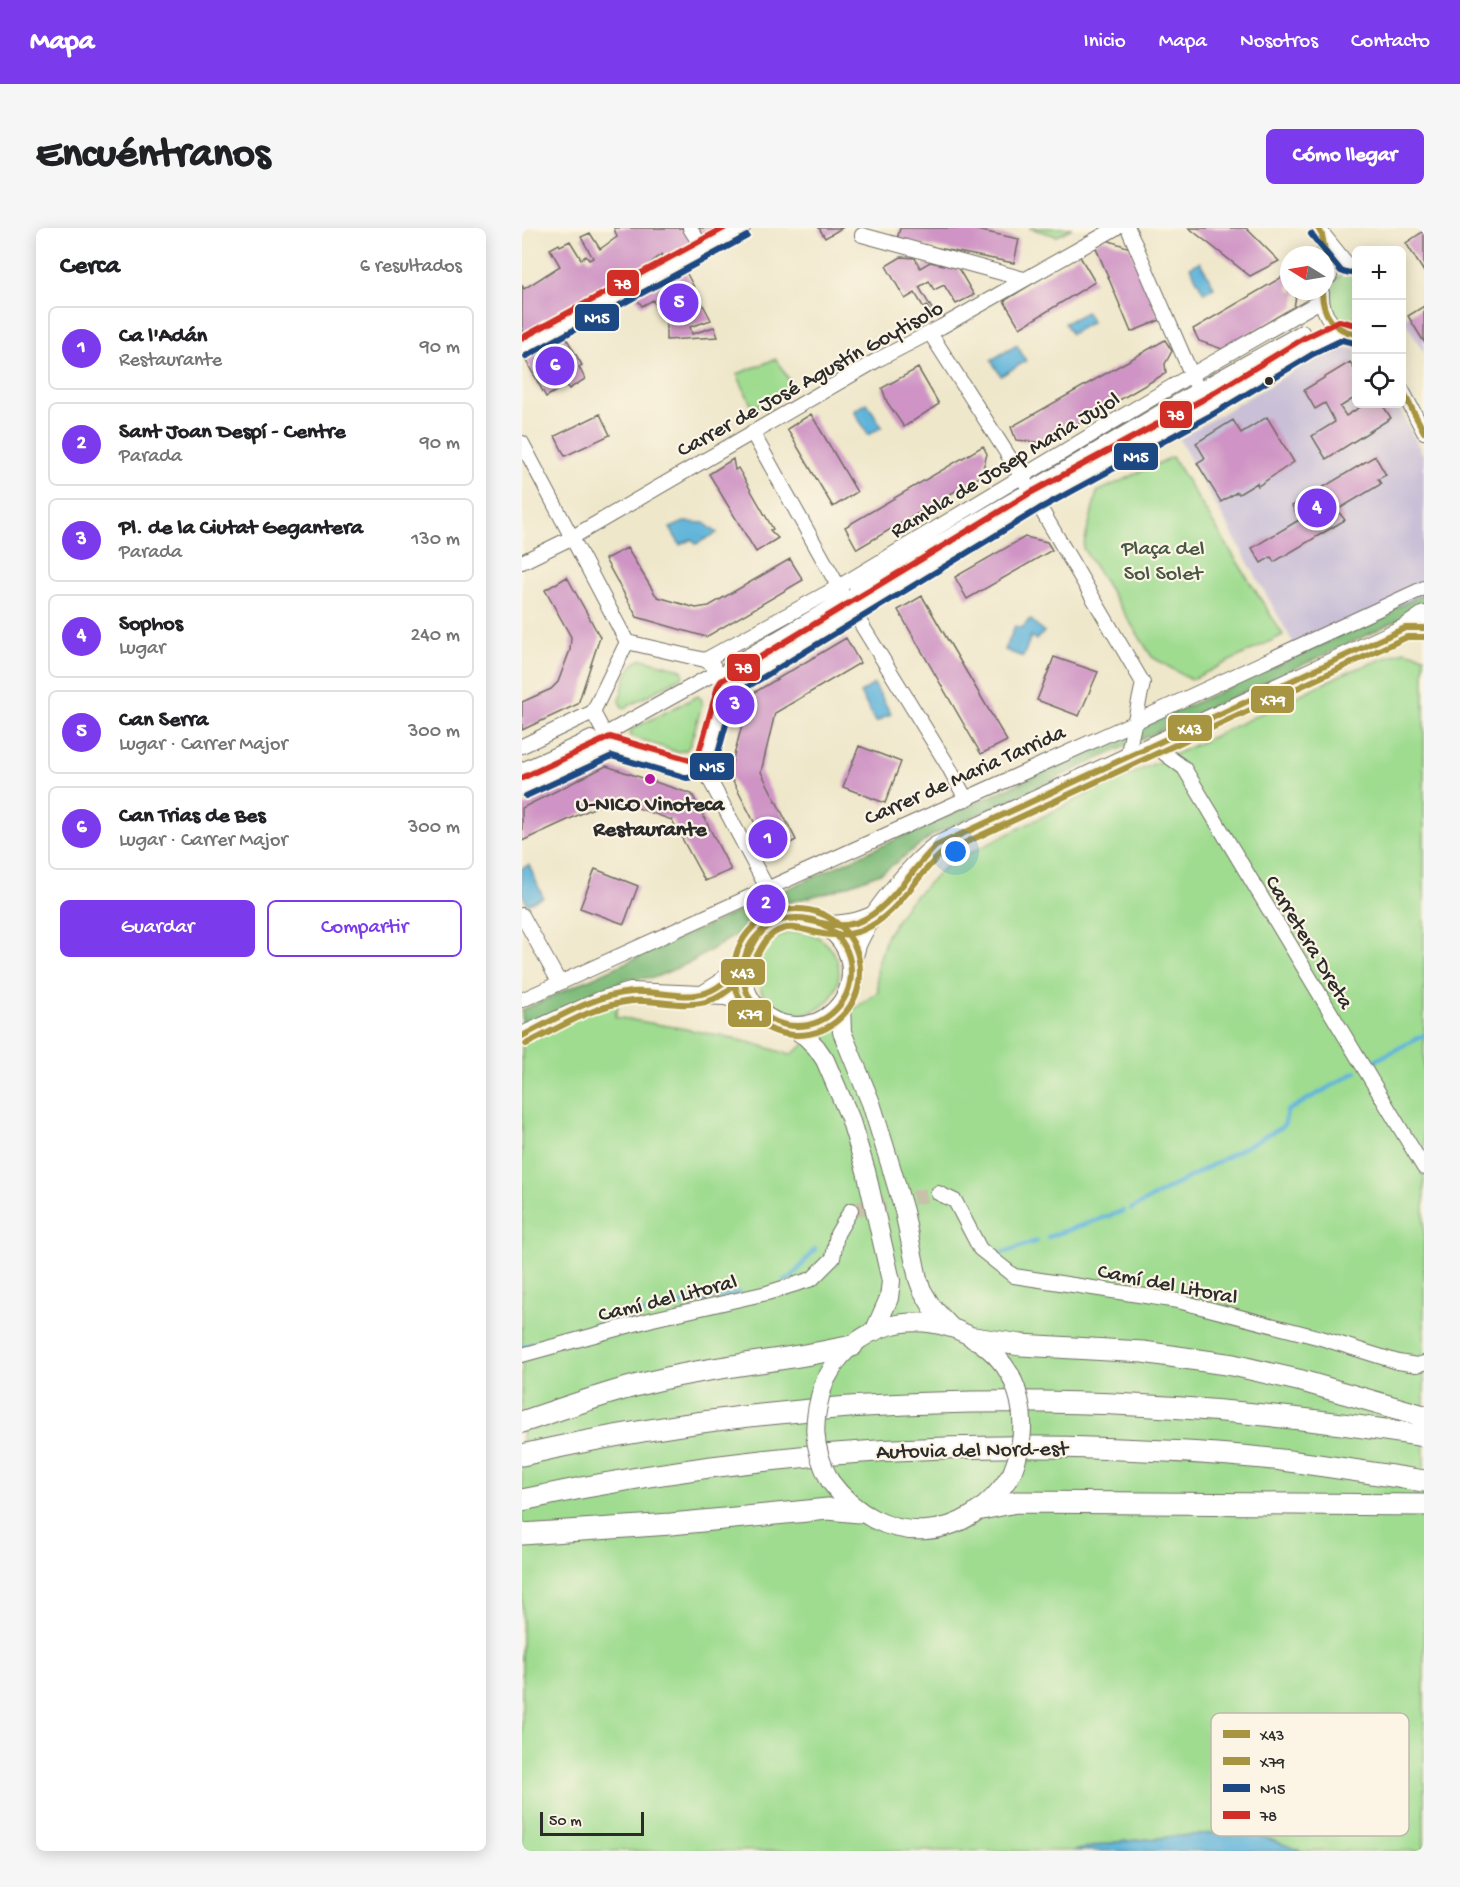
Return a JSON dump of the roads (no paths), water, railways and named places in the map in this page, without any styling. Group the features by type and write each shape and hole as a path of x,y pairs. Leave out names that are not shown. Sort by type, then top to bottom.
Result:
{"highway":[{"path":"974,1338 1021,1345 1143,1352 1233,1365 1302,1381 1424,1416"},
{"path":"522,1422 587,1400 668,1377 804,1356 852,1346"},
{"name":"Autovia del Nord-est","path":"522,1455 653,1429 792,1412 948,1402 1014,1401 1181,1407 1424,1436"},
{"name":"Autovia del Nord-est","path":"522,1500 596,1484 761,1460 864,1450 945,1446 1036,1445 1181,1451 1288,1461 1424,1481"},
{"path":"982,1509 1016,1502 1424,1505"},
{"path":"522,1534 671,1524 828,1509 859,1512"}],"main road":[{"path":"789,1026 804,1026 818,1022 841,1004 849,987 857,945 876,914 925,854 936,846 1405,628 1424,615"},
{"path":"1405,628 1424,628"},
{"path":"758,1009 748,995 743,968 751,945 759,934 779,921 799,918 823,925 848,925 861,922 876,914"},
{"path":"823,925 836,934 843,943 851,968"},
{"path":"704,994 720,984 746,957"},
{"path":"522,1036 576,1011 616,995 631,992 732,997 805,1036 825,1060 850,1118 866,1171 891,1281 889,1298 874,1332"},
{"path":"841,1004 842,1032 871,1103 891,1167 904,1211 920,1284 932,1306 950,1326"},
{"path":"908,1322 950,1326 964,1331 1000,1359 1011,1376 1019,1397 1023,1419 1020,1451 1012,1473 1000,1491 982,1509 962,1521 930,1530 895,1527 871,1519 846,1501 830,1480 817,1450 816,1408 824,1383 842,1355 874,1332 908,1322"}],"street":[{"path":"690,228 703,249"},
{"path":"522,348 743,228"},
{"name":"Carrer de José Agustín Goytisolo","path":"522,562 571,538 879,359 930,333 1116,228"},
{"path":"1128,228 1206,408"},
{"path":"1320,231 1352,263 1334,272"},
{"path":"1320,231 1322,246"},
{"path":"862,235 1024,279"},
{"name":"Rambla de Josep Maria Jujol","path":"729,667 1022,477 1314,300"},
{"name":"Rambla de Josep Maria Jujol","path":"1035,494 1206,408 1309,346 1341,330 1327,318 1323,300"},
{"path":"1207,385 1304,337 1295,318"},
{"path":"1341,330 1352,333"},
{"path":"930,333 1035,494 1143,683 1127,757"},
{"name":"Rambla de Josep Maria Jujol","path":"726,689 853,611 1194,392"},
{"path":"1406,399 1424,432"},
{"path":"752,432 840,594 853,611 966,800"},
{"path":"522,442 627,642 705,660 713,664 726,689 709,754 703,767"},
{"name":"Rambla de Josep Maria Jujol","path":"856,591 1021,495"},
{"name":"Carrer de Maria Tarrida","path":"522,1000 966,800 1424,588"},
{"name":"Rambla de Josep Maria Jujol","path":"705,660 840,594"},
{"path":"522,746 593,712 627,642"},
{"path":"611,731 710,676"},
{"path":"593,712 611,746"},
{"path":"522,770 591,738"},
{"name":"Carretera Dreta","path":"1153,745 1184,768 1424,1168"},
{"path":"522,788 611,746 689,769 703,767"},
{"path":"703,767 767,888"},
{"path":"522,915 559,982"},
{"name":"Camí del Litoral","path":"938,1193 956,1201 980,1249 1014,1276 1178,1302 1321,1338 1398,1362 1417,1365 1424,1363"},
{"name":"Camí del Litoral","path":"522,1355 654,1319 767,1293 812,1279 833,1258 837,1234 851,1210"}],"water":[{"path":"1200,262 1214,287 1204,293 1190,267"},
{"path":"1086,312 1092,322 1071,334 1065,323"},
{"path":"1017,345 1026,361 1001,376 991,360"},
{"path":"867,403 882,427 868,435 854,411"},
{"path":"684,522 704,523 717,533 696,544 692,539 680,545 670,528"},
{"path":"1030,619 1044,632 1036,640 1031,636 1023,657 1005,650 1015,626 1022,628"},
{"path":"874,684 891,714 876,722 860,693"},
{"path":"529,865 543,897 527,904 522,893 522,868"},
{"path":"1211,1833 1211,1836 1261,1836 1301,1851 1072,1851 1117,1842"}],"waterway":[{"path":"1365,1066 1424,1035"},
{"path":"1131,1209 1282,1127 1287,1111 1356,1072"},
{"path":"1048,1237 1123,1211"},
{"path":"996,1255 1037,1241"},
{"path":"784,1281 792,1277 815,1249"},
{"path":"654,1309 739,1293"},
{"path":"522,1347 645,1312"}],"tunnel":[{"path":"851,1210 938,1193"}],"place":[{"name":"Can Serra","path":"679,303"},
{"name":"Can Trias de Bes","path":"555,366"},
{"name":"Sophos","path":"1317,508"},
{"name":"Pl. de la Ciutat Gegantera","path":"735,705"},
{"name":"U-NICO Vinoteca Restaurante","path":"650,779"},
{"name":"Ca l'Adán","path":"768,839"},
{"name":"Sant Joan Despí - Centre","path":"766,904"}],"park label":[{"name":"Plaça del Sol Solet","path":"1163,558"}]}
